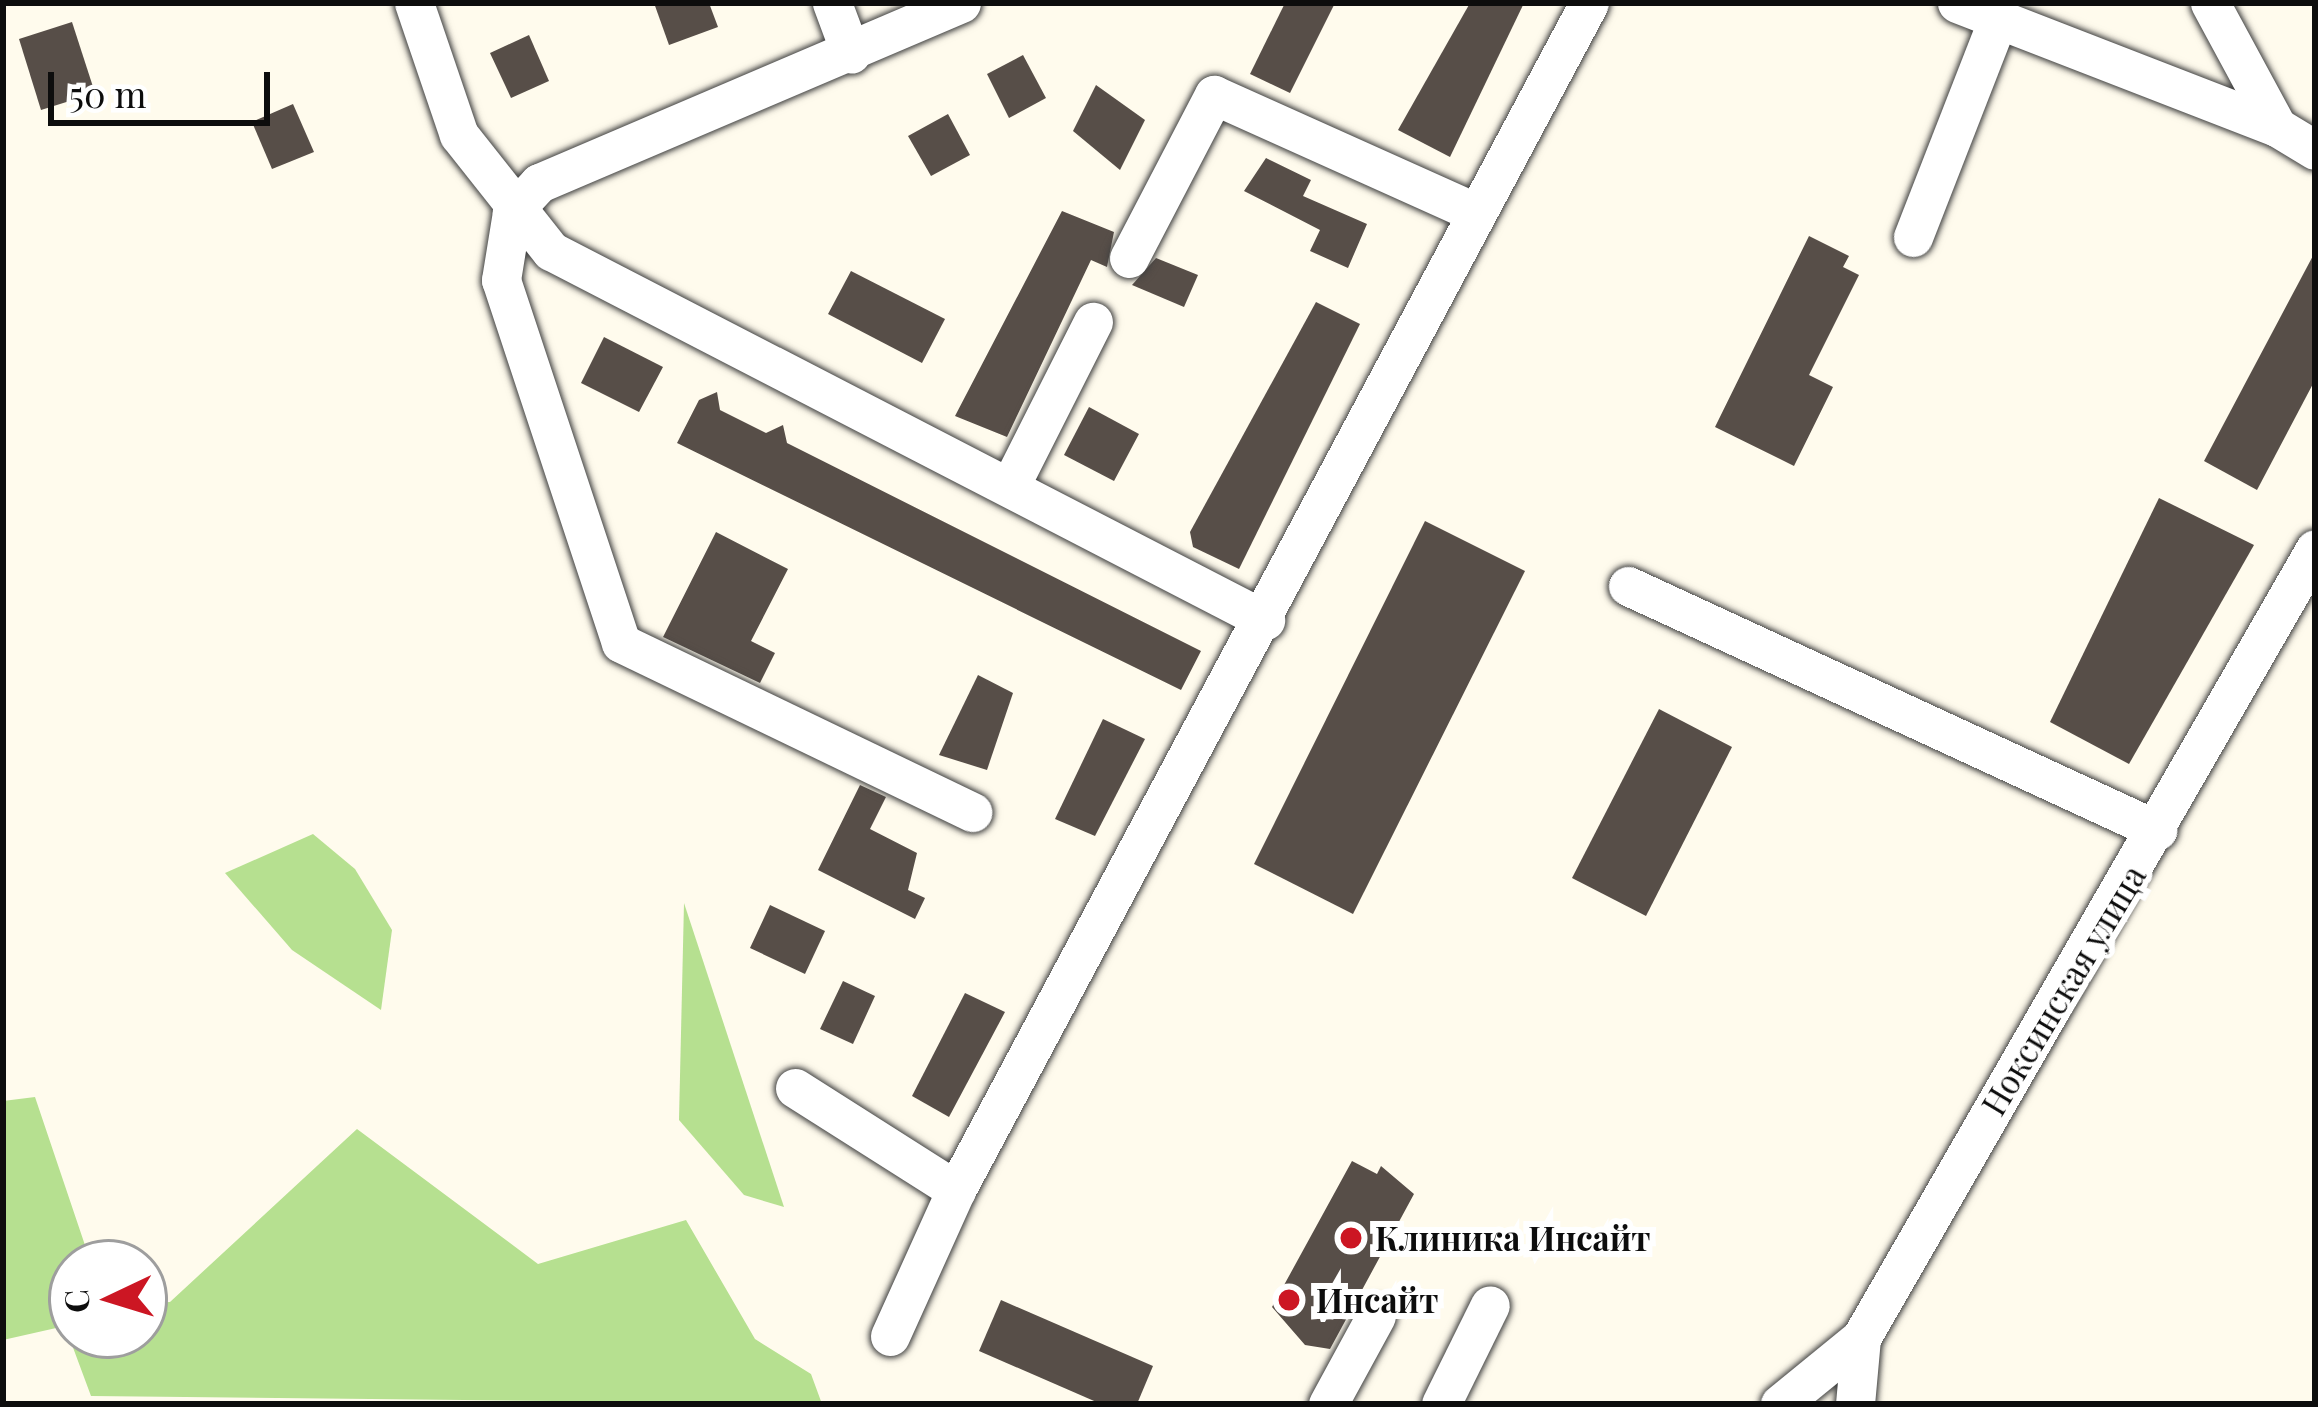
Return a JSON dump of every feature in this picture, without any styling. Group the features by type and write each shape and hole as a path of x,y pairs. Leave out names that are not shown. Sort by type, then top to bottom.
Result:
{"street":[{"path":"414,3 459,135 512,212 551,251 1265,620"},
{"path":"832,3 851,54"},
{"path":"961,3 851,54 581,163 512,212 501,280 621,643 971,812"},
{"path":"890,1336 956,1190 1265,620 1589,3"},
{"path":"1957,3 2277,127 2315,150"},
{"path":"2210,3 2277,127"},
{"path":"1913,237 1998,19"},
{"path":"1129,258 1214,95 1476,213"},
{"path":"1010,486 1093,322"},
{"name":"Ноксинская улица","path":"1780,1404 1861,1337 2158,830 2315,549"},
{"path":"1628,586 2158,830"},
{"path":"795,1088 956,1190"},
{"path":"1441,1404 1490,1305"},
{"path":"1328,1404 1376,1316"},
{"path":"1855,1404 1861,1337"}],"green space":[{"path":"313,834 355,869 392,930 381,1010 292,950 225,873"},
{"path":"684,903 784,1207 744,1195 679,1120"},
{"path":"35,1097 83,1239 48,1239 48,1330 3,1340 3,1101"},
{"path":"357,1129 538,1264 686,1220 755,1339 811,1374 822,1404 91,1396 77,1359 168,1359 168,1302"}],"building":[{"path":"654,3 709,3 718,27 669,45"},
{"path":"1285,3 1335,3 1290,93 1250,74"},
{"path":"1470,3 1524,3 1450,157 1398,130"},
{"path":"72,22 95,93 41,110 19,39"},
{"path":"529,35 549,81 511,98 490,53"},
{"path":"1023,55 1046,98 1009,118 987,74"},
{"path":"1096,85 1145,120 1120,170 1073,131"},
{"path":"293,104 314,152 272,169 252,122"},
{"path":"948,114 970,155 931,176 908,136"},
{"path":"1266,158 1311,180 1303,196 1367,224 1348,268 1310,251 1320,230 1244,191"},
{"path":"1062,211 1114,232 1107,267 1091,260 1007,437 955,416"},
{"path":"1809,236 1849,256 1843,267 1859,275 1809,375 1833,387 1794,466 1715,427"},
{"path":"2315,252 2315,380 2257,490 2204,461"},
{"path":"1156,258 1198,275 1184,307 1132,285"},
{"path":"851,271 945,319 922,363 828,314"},
{"path":"1316,302 1360,324 1239,569 1193,547 1190,532"},
{"path":"604,337 663,367 639,412 581,383"},
{"path":"717,392 720,410 766,433 783,425 787,443 1201,651 1181,690 677,443 699,400"},
{"path":"1089,407 1139,434 1114,481 1064,455"},
{"path":"2159,498 2254,545 2129,764 2050,722"},
{"path":"1425,521 1525,571 1353,914 1254,864"},
{"path":"716,532 788,569 751,641 775,653 760,683 663,637"},
{"path":"978,675 1013,693 987,770 939,755"},
{"path":"1659,709 1732,747 1646,916 1572,878"},
{"path":"1103,719 1145,739 1095,836 1055,819"},
{"path":"860,785 886,797 870,829 917,853 908,890 925,898 915,919 818,870"},
{"path":"770,905 825,931 805,974 750,948"},
{"path":"843,981 875,996 853,1044 820,1029"},
{"path":"965,993 1005,1012 949,1117 912,1096"},
{"name":"Клиника Инсайт","path":"1352,1161 1377,1174 1381,1166 1414,1194 1330,1349 1305,1345 1272,1307"},
{"path":"1001,1300 1153,1366 1137,1404 1101,1404 979,1351"}],"place":[{"name":"Клиника Инсайт","path":"1351,1238"},
{"name":"Инсайт","path":"1289,1300"}]}
